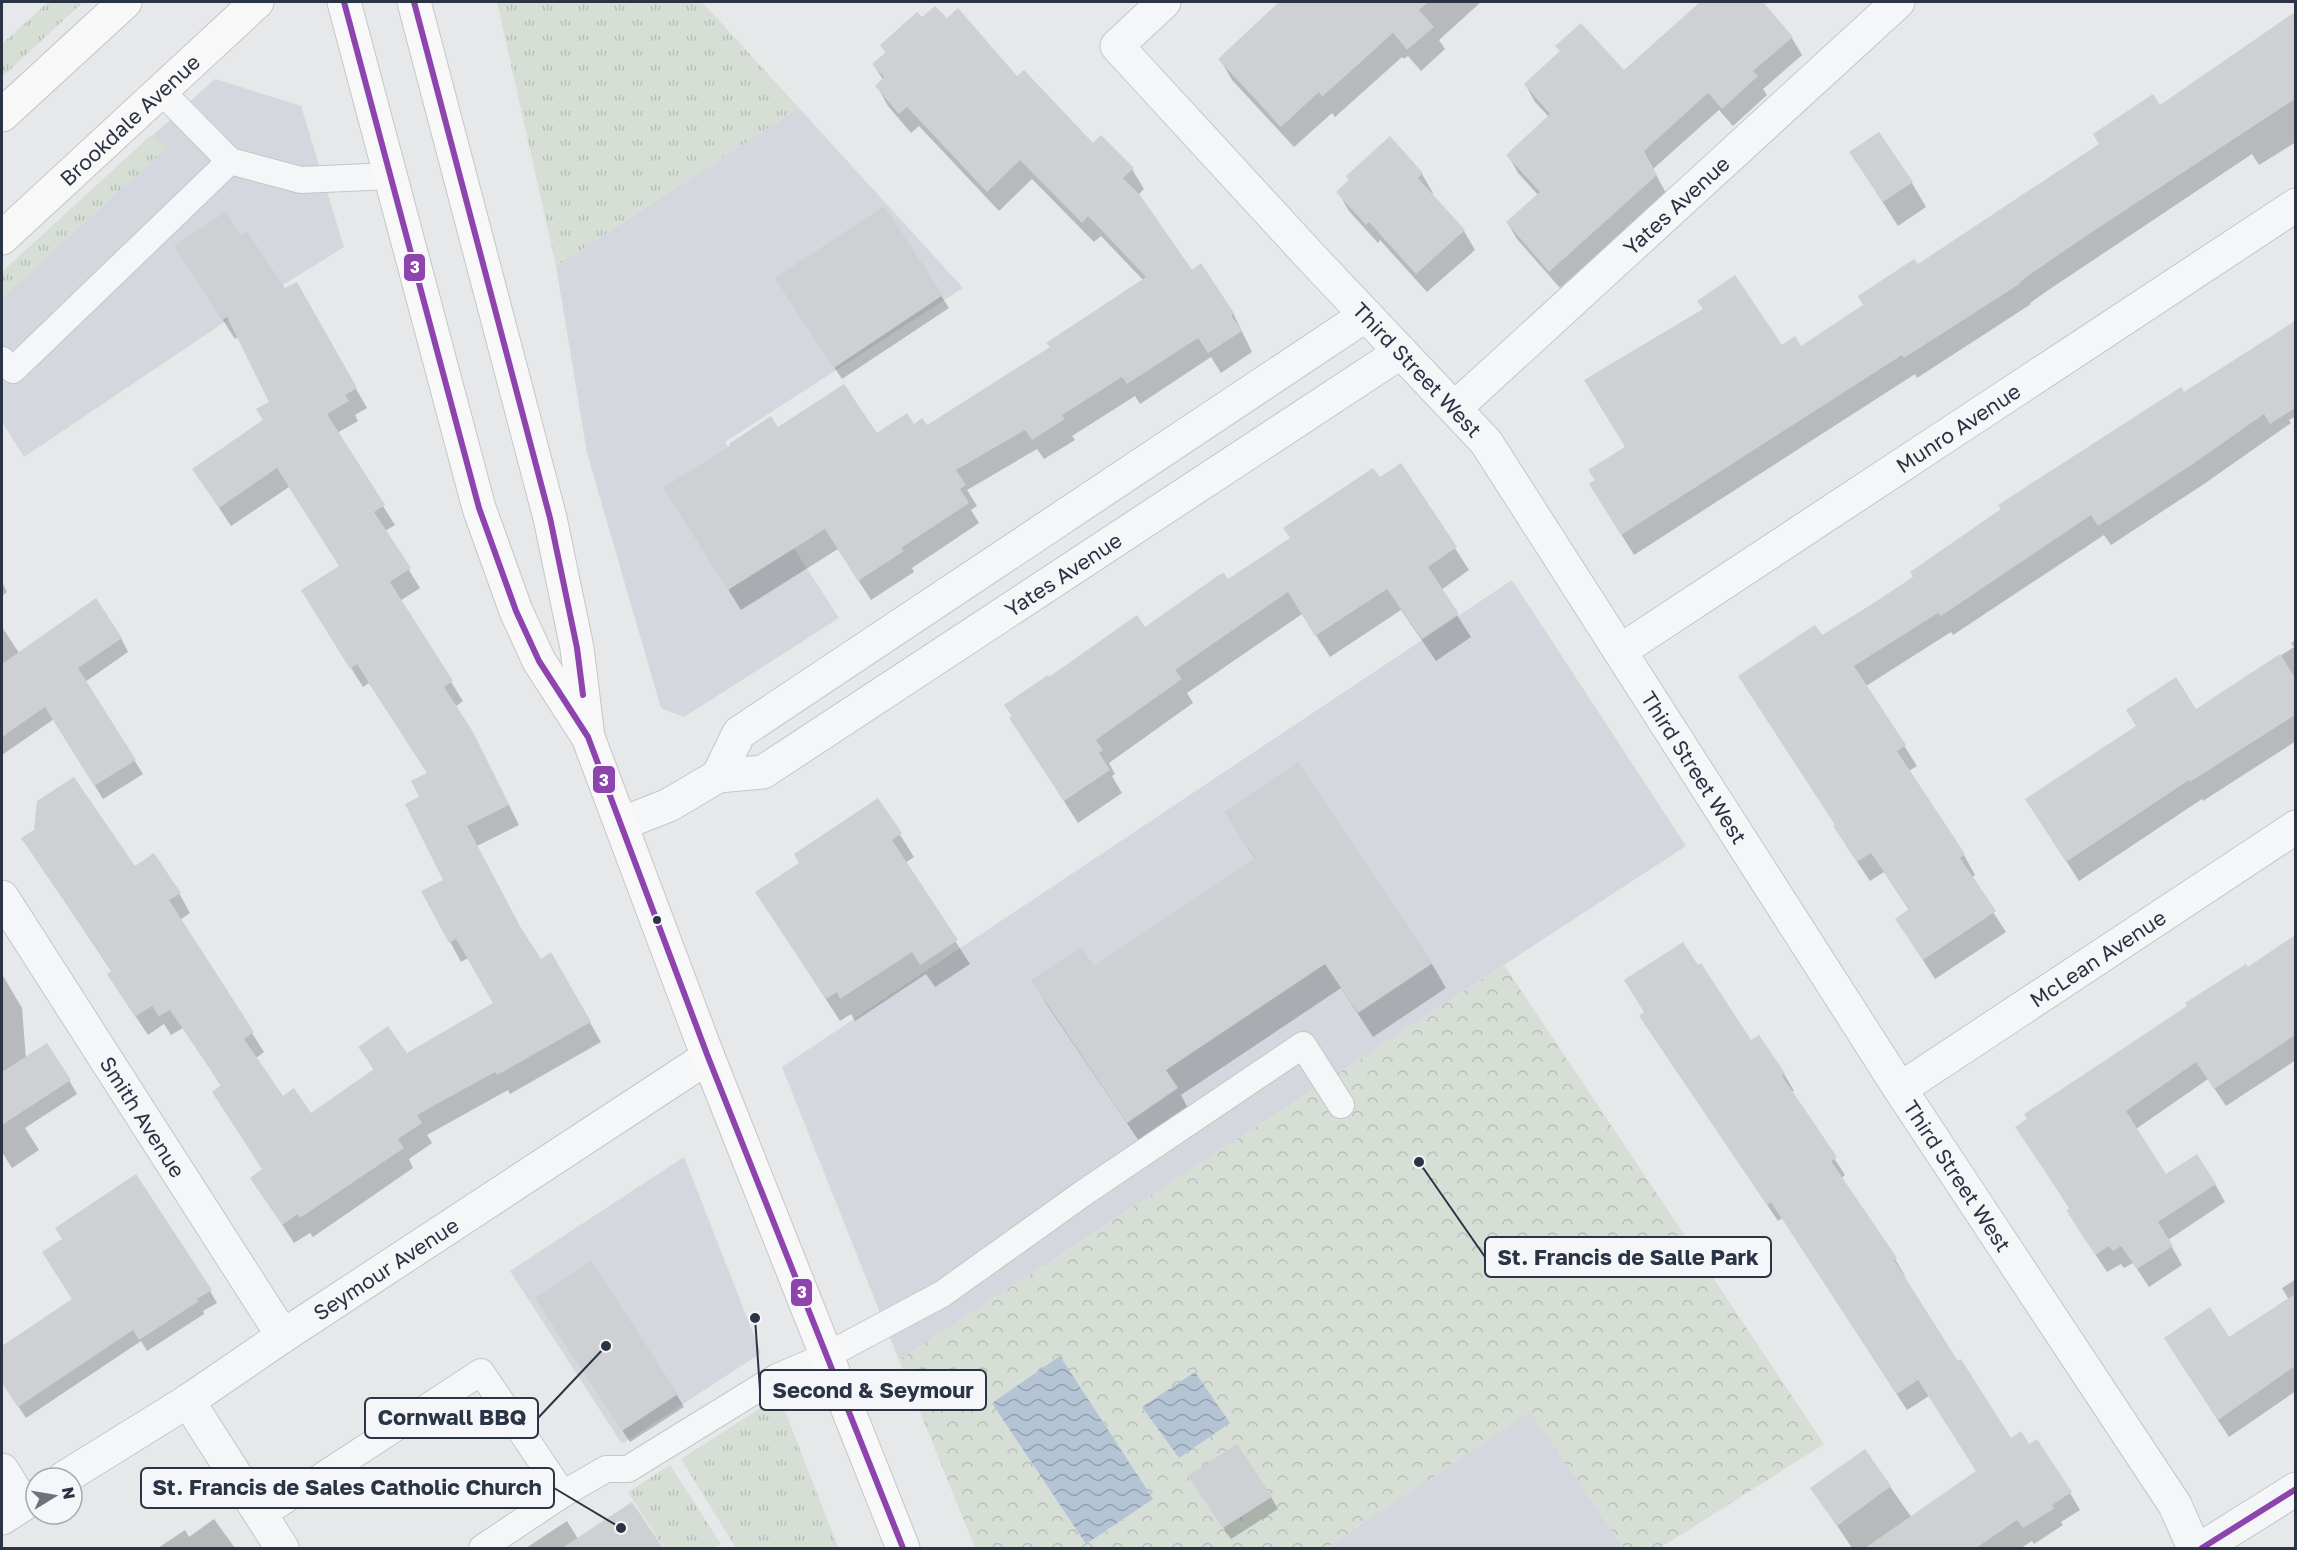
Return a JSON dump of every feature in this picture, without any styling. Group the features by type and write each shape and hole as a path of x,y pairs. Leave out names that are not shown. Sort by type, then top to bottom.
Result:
{"main road":[{"path":"2,115 124,2"},
{"name":"Brookdale Avenue","path":"2,238 257,2"},
{"path":"344,2 479,508 516,611 535,651 588,737 708,1058 903,1548"},
{"path":"414,2 550,518 577,648 588,737"}],"street":[{"name":"Third Street West","path":"1164,2 1117,46 1486,442 1900,1089 2175,1505 2194,1548"},
{"name":"Yates Avenue","path":"1455,408 1898,2"},
{"name":"Munro Avenue","path":"1620,651 2295,205"},
{"path":"718,776 739,733 1366,315"},
{"name":"Yates Avenue","path":"621,824 669,805 718,776 763,772 1401,352"},
{"path":"1190,433 1218,473"},
{"path":"948,594 975,633"},
{"name":"McLean Avenue","path":"1900,1089 2295,827"},
{"name":"Smith Avenue","path":"2,897 283,1336"},
{"name":"Seymour Avenue","path":"83,1466 188,1401 283,1336 708,1058"},
{"path":"188,1401 282,1548"},
{"path":"2,1470 20,1506"},
{"path":"2202,1548 2295,1489"}],"lane":[{"path":"161,91 230,161 301,180 390,176"},
{"path":"2,360 13,370 230,161"},
{"path":"482,1548 563,1494 606,1469 628,1469 777,1377 826,1356 942,1294 1085,1192 1303,1045 1341,1105"},
{"path":"261,1516 481,1372 563,1494"}],"shaded area":[{"path":"215,79 301,106 344,247 238,313 24,457 2,422 2,272"},
{"path":"799,108 963,288 725,442 839,618 684,717 661,708 587,453 556,266"},
{"path":"1512,580 1686,846 899,1360 782,1067"},
{"path":"684,1157 761,1353 622,1444 510,1271"},
{"path":"1530,1411 1624,1548 1326,1548"}],"green space":[{"path":"48,2 83,2 2,77 2,44"},
{"path":"497,2 702,2 799,108 556,266"},
{"path":"150,136 167,147 2,299 2,272"},
{"path":"1504,965 1824,1444 1660,1548 1624,1548 1530,1412 1326,1548 975,1548 899,1360"},
{"path":"779,1396 838,1547 836,1548 736,1548 681,1459"},
{"path":"670,1465 721,1544 713,1548 664,1548 628,1492"}],"water":[{"path":"1060,1356 1153,1499 1086,1544 992,1403"},
{"path":"1195,1372 1230,1423 1179,1458 1142,1407"}],"building":[{"path":"1279,2 1428,2 1419,10 1434,27 1407,50 1393,33 1322,97 1319,92 1281,127 1218,59"},
{"path":"1700,2 1763,2 1793,37 1753,71 1758,76 1722,109 1708,93 1644,151 1657,175 1549,272 1506,222 1540,192 1506,155 1550,114 1524,84 1560,51 1555,46 1581,23 1624,70"},
{"path":"935,6 947,18 958,8 1017,76 1024,70 1093,143 1101,135 1134,168 1123,178 1140,195 1192,270 1201,263 1234,313 1231,315 1242,331 1208,353 1198,338 1127,384 1122,377 1062,415 1065,419 1032,440 1025,430 956,470 966,485 960,489 969,503 901,548 904,551 858,581 825,529 728,590 663,488 730,446 729,444 771,416 778,427 844,384 877,433 907,413 914,424 922,418 927,425 1050,347 1046,343 1146,277 1088,216 1082,223 1020,160 987,192 907,107 899,114 875,86 884,77 872,64 886,52 880,45 917,12 922,17"},
{"path":"2295,12 2295,99 2089,234 2021,283 1904,358 1902,355 1621,535 1589,484 1595,480 1588,470 1625,447 1584,380 1703,309 1697,301 1735,275 1782,345 1795,336 1801,346 1863,305 1858,296 1914,259 1918,264 2099,144 2093,134 2153,94 2160,105"},
{"path":"1879,132 1913,182 1883,202 1849,152"},
{"path":"1390,136 1423,173 1418,178 1465,230 1416,274 1369,222 1366,225 1336,192 1349,180 1346,176"},
{"path":"884,206 943,295 834,368 775,278"},
{"path":"226,212 241,235 247,231 285,288 297,282 357,388 345,395 349,401 327,414 385,505 374,512 411,568 390,582 453,681 444,687 473,732 509,805 467,826 521,928 541,959 551,952 591,1022 497,1075 495,1072 417,1115 422,1123 398,1139 404,1148 300,1218 298,1214 282,1225 250,1178 262,1169 212,1092 221,1085 170,1010 159,1016 152,1006 135,1017 107,974 112,971 21,838 34,830 37,801 74,777 135,866 154,853 181,893 169,900 254,1032 244,1039 283,1096 294,1088 311,1113 374,1069 358,1047 388,1026 407,1053 493,1003 456,939 449,943 421,891 443,880 405,804 419,797 411,781 427,773 357,664 350,669 301,590 339,566 277,468 219,508 192,469 263,420 256,409 269,402 227,317 223,320 174,246"},
{"path":"2295,321 2295,408 2270,424 2264,414 2098,526 2091,515 1941,616 1938,613 1854,666 1906,745 1897,751 1965,854 1960,858 1996,911 1923,960 1895,919 1909,909 1871,853 1857,862 1738,676 1815,625 1822,635 1869,606 1913,577 1910,572 2001,509 1998,505 2181,387 2184,392"},
{"path":"1401,463 1457,547 1428,567 1459,614 1422,639 1387,589 1315,636 1288,592 1175,670 1182,679 1096,740 1103,750 1099,753 1110,770 1064,801 1009,718 1012,716 1004,705 1048,675 1049,677 1137,615 1145,627 1219,575 1224,573 1228,579 1290,538 1283,528 1373,468 1380,477"},
{"path":"96,598 122,638 78,668 136,760 94,786 45,707 2,737 2,664"},
{"path":"2280,654 2295,678 2295,715 2190,782 2189,780 2066,862 2025,799 2136,726 2126,710 2176,677 2196,709"},
{"path":"1298,762 1433,963 1358,1013 1325,964 1166,1070 1178,1088 1127,1123 1031,980 1081,947 1094,966 1255,858 1224,812"},
{"path":"878,798 902,833 892,840 958,940 920,965 912,952 840,999 837,992 826,999 755,892 799,863 794,854"},
{"path":"2295,935 2295,1035 2214,1089 2196,1062 2126,1111 2166,1174 2197,1154 2216,1184 2158,1222 2173,1246 2137,1269 2121,1246 2113,1251 2109,1246 2095,1255 2066,1210 2070,1208 2015,1127 2027,1119 2024,1114 2187,1006 2185,1003 2246,964 2248,967"},
{"path":"1683,942 1698,965 1701,963 1751,1040 1759,1035 1785,1073 1782,1076 1837,1157 1831,1161 1897,1258 1894,1260 1958,1361 1961,1359 2011,1438 2021,1431 2029,1444 2037,1439 2072,1492 2052,1505 2055,1508 2023,1528 2017,1520 1976,1548 1865,1548 1976,1471 1918,1380 1897,1394 1771,1202 1767,1205 1639,1016 1644,1012 1624,980"},
{"path":"47,1043 71,1080 2,1125 2,1072"},
{"path":"136,1174 212,1290 139,1340 133,1330 18,1407 2,1383 2,1346 72,1299 42,1252 62,1239 55,1228"},
{"path":"591,1261 678,1394 622,1431 535,1298"},
{"path":"2295,1294 2295,1366 2218,1420 2164,1338 2210,1307 2229,1337"},
{"path":"1237,1444 1272,1497 1223,1528 1188,1476"},
{"path":"1865,1449 1891,1486 1837,1526 1810,1488"},
{"path":"632,1502 663,1548 562,1548"}],"transit line":[{"name":"3","path":"344,2 479,508 516,611 539,661 588,737 708,1057 903,1548"},
{"name":"3","path":"414,2 550,518 577,648 583,695"},
{"name":"3","path":"2202,1548 2296,1489"}],"place":[{"name":"St. Francis de Salle Park","path":"1419,1162"},
{"name":"Second & Seymour","path":"755,1318"},
{"name":"Cornwall BBQ","path":"606,1346"},
{"name":"St. Francis de Sales Catholic Church","path":"621,1528"}]}
